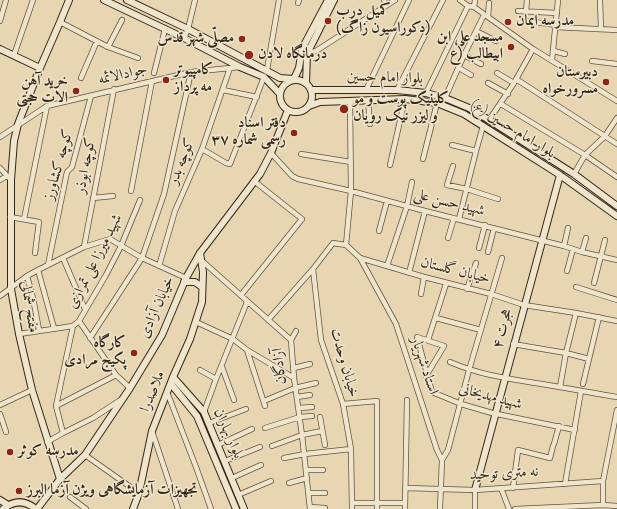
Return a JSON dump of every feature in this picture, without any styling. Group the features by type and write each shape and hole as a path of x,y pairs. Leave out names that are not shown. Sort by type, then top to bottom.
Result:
{"main road":[{"name":"مفتح شمالی","path":"60,479 47,442 32,390 19,334 11,289 9,178 18,124 69,0"},
{"path":"104,0 184,38 240,67 264,77 280,94"},
{"path":"127,0 188,29 280,78 294,79 306,83 312,90 310,106 299,112 288,110 281,103 280,94 284,84 294,79 299,68 302,49 328,0"},
{"path":"306,83 307,54 334,0"},
{"path":"0,50 40,68"},
{"name":"بلوار امام حسین","path":"312,90 396,90 426,93 445,98 469,108 489,120 574,174 617,206"},
{"name":"بلوار امام حسین (ع)","path":"310,106 320,102 405,99 437,103 464,114 484,126 560,175 617,216"},
{"name":"خیابان آزادی","path":"37,509 60,479 85,455 124,398 162,335 185,280 200,253 260,174 271,153 288,110"},
{"name":"هجرت ۴","path":"475,490 513,344 560,175"},
{"name":"ملاصدرا","path":"133,509 139,493 152,431 196,322 202,302 203,272 200,253"},
{"path":"185,280 194,282 202,287"},
{"name":"بلوار بهاران","path":"173,377 204,412 244,509"},
{"name":"بلوار بهاران","path":"171,384 197,416 236,509"},
{"path":"0,500 6,507 16,502 23,502 37,509"}],"street":[{"path":"0,22 6,0"},
{"path":"14,55 33,0"},
{"path":"184,38 188,29 195,0"},
{"path":"267,70 279,0"},
{"path":"384,0 386,6"},
{"path":"307,54 316,51 395,0"},
{"path":"366,90 409,0"},
{"path":"396,90 443,0"},
{"path":"460,0 486,16 533,49 617,101"},
{"path":"474,8 475,0"},
{"path":"526,11 527,0"},
{"path":"552,60 558,0"},
{"path":"600,0 601,29"},
{"path":"445,98 476,31 486,16 489,3"},
{"path":"426,93 468,6"},
{"path":"518,11 557,13"},
{"path":"108,46 122,20"},
{"path":"527,21 556,26 617,30"},
{"path":"60,22 97,41 138,58"},
{"path":"154,73 165,29"},
{"path":"476,31 496,41"},
{"path":"81,78 97,41"},
{"path":"489,120 508,94 533,49"},
{"path":"554,51 565,54"},
{"path":"464,55 481,64"},
{"path":"592,61 617,64"},
{"name":"جوادالائمه","path":"0,137 47,106 191,72 240,67"},
{"name":"کوچه بدر","path":"159,266 175,212 202,149 230,68"},
{"path":"459,68 471,75"},
{"path":"90,338 142,258 164,194 191,72"},
{"path":"497,73 515,81 617,144"},
{"path":"202,149 230,164 264,77"},
{"path":"131,190 152,81"},
{"path":"488,83 508,94"},
{"name":"کوچه ابوذر","path":"84,247 114,89"},
{"path":"223,90 257,97"},
{"name":"کوچه کشاورز","path":"48,266 67,172 72,168 91,96"},
{"path":"390,165 405,99"},
{"path":"368,100 370,124"},
{"path":"268,320 313,269 333,243 346,245 351,191 350,102"},
{"path":"423,159 437,103"},
{"path":"501,104 585,155 617,177"},
{"path":"24,219 47,106"},
{"path":"574,174 585,155 605,136 617,118"},
{"path":"448,238 467,189 476,150 484,126"},
{"path":"452,145 476,150"},
{"name":"شهید حسن علی","path":"271,153 292,176 298,179 485,225 582,252 617,260"},
{"path":"301,154 350,162"},
{"path":"453,166 447,185 467,189 498,199"},
{"path":"0,168 9,178 0,180"},
{"path":"241,295 302,219 254,181"},
{"path":"387,266 407,206 412,182"},
{"path":"93,198 113,196"},
{"name":"شهید میرزا علی تمرازی","path":"63,433 56,406 73,326 79,321 106,275 121,246 140,200"},
{"path":"379,231 387,201"},
{"path":"409,273 425,211"},
{"path":"10,217 39,222 35,253"},
{"path":"479,248 485,225"},
{"path":"488,252 494,228"},
{"path":"564,246 568,228"},
{"path":"582,252 586,238"},
{"path":"0,288 2,295 27,276 38,270 84,247 110,240 185,280"},
{"path":"594,283 605,240"},
{"name":"خیابان گلستان","path":"346,245 360,258 446,284 491,294 524,305 617,321"},
{"path":"567,271 573,249"},
{"path":"63,258 85,309"},
{"name":"استاد شهریار","path":"360,258 396,324 437,450 442,460 440,509"},
{"path":"442,460 448,450 469,370 502,258"},
{"name":"آزادگان","path":"201,260 291,340 295,388 299,408 310,508"},
{"path":"467,289 476,263"},
{"name":"خیابان وحدت","path":"313,269 321,340 343,404 351,449 352,509"},
{"path":"38,270 54,328"},
{"path":"27,276 39,330"},
{"path":"420,294 424,277"},
{"path":"426,376 444,346 428,340 446,284"},
{"path":"576,287 617,300"},
{"path":"204,412 247,302"},
{"path":"560,387 566,353 576,313"},
{"path":"436,318 481,330"},
{"path":"583,384 599,318"},
{"path":"79,321 116,375 130,388"},
{"path":"196,322 233,339 247,350 294,378"},
{"path":"19,334 73,326"},
{"path":"291,340 296,331"},
{"name":"شهید مهدیخانی","path":"428,340 416,337 426,376 432,392 460,404 496,414 575,430"},
{"path":"513,344 566,353 589,359"},
{"path":"247,350 265,403 295,388 316,382"},
{"path":"450,362 469,370 504,379 617,397"},
{"path":"294,368 310,364"},
{"path":"222,367 234,400"},
{"path":"200,370 216,379"},
{"path":"56,406 116,375"},
{"path":"0,405 32,390"},
{"path":"565,484 581,391"},
{"path":"167,392 211,509"},
{"path":"297,397 310,395"},
{"path":"47,442 93,418 124,398"},
{"path":"405,509 407,400"},
{"path":"343,404 377,401 377,509"},
{"path":"299,408 312,407"},
{"path":"209,423 246,409"},
{"path":"602,505 603,481 617,410"},
{"path":"0,414 6,432"},
{"path":"265,428 300,417 312,416"},
{"path":"320,417 325,445"},
{"path":"513,488 518,450 550,458 559,426"},
{"path":"218,444 252,429"},
{"path":"152,431 178,509"},
{"path":"272,446 302,435 322,431"},
{"path":"225,461 260,447"},
{"path":"284,458 304,454 351,449"},
{"path":"85,455 139,493"},
{"path":"232,478 261,465"},
{"path":"306,470 323,470"},
{"path":"289,483 307,478"},
{"path":"238,495 271,481"},
{"name":"نه متری توحید","path":"406,488 475,490 603,481"},
{"path":"501,488 509,509"},
{"path":"475,490 475,509"},
{"path":"308,493 325,493"},
{"path":"70,497 86,509"},
{"path":"353,503 405,503"},
{"path":"515,509 564,508 602,505 617,506"},
{"path":"310,508 325,508"}],"place":[{"name":"کمیل درب (دکوراسیون زاگ)","path":"328,21"},
{"name":"مدرسه ایمان","path":"508,22"},
{"name":"مصلّی شهر قدس","path":"242,39"},
{"name":"مسجد علی ابن ابیطالب (ع","path":"511,47"},
{"name":"درمانگاه لادن","path":"249,55"},
{"name":"کامپیوتر مه پرداز","path":"166,80"},
{"name":"دبیرستان مسرورخواه","path":"606,82"},
{"name":"خرید آهن الات حجتی","path":"76,91"},
{"name":"کلینیک پوست و مو و لیزر نیک رویان","path":"344,109"},
{"name":"دفتر اسناد رسمی شماره ۳۷","path":"294,133"},
{"name":"کارگاه پکیج مرادی","path":"134,353"},
{"name":"مدرسه کوثر","path":"10,452"},
{"name":"تجهیزات آزمایشگاهی ویژن آزما البرز","path":"19,491"}]}
